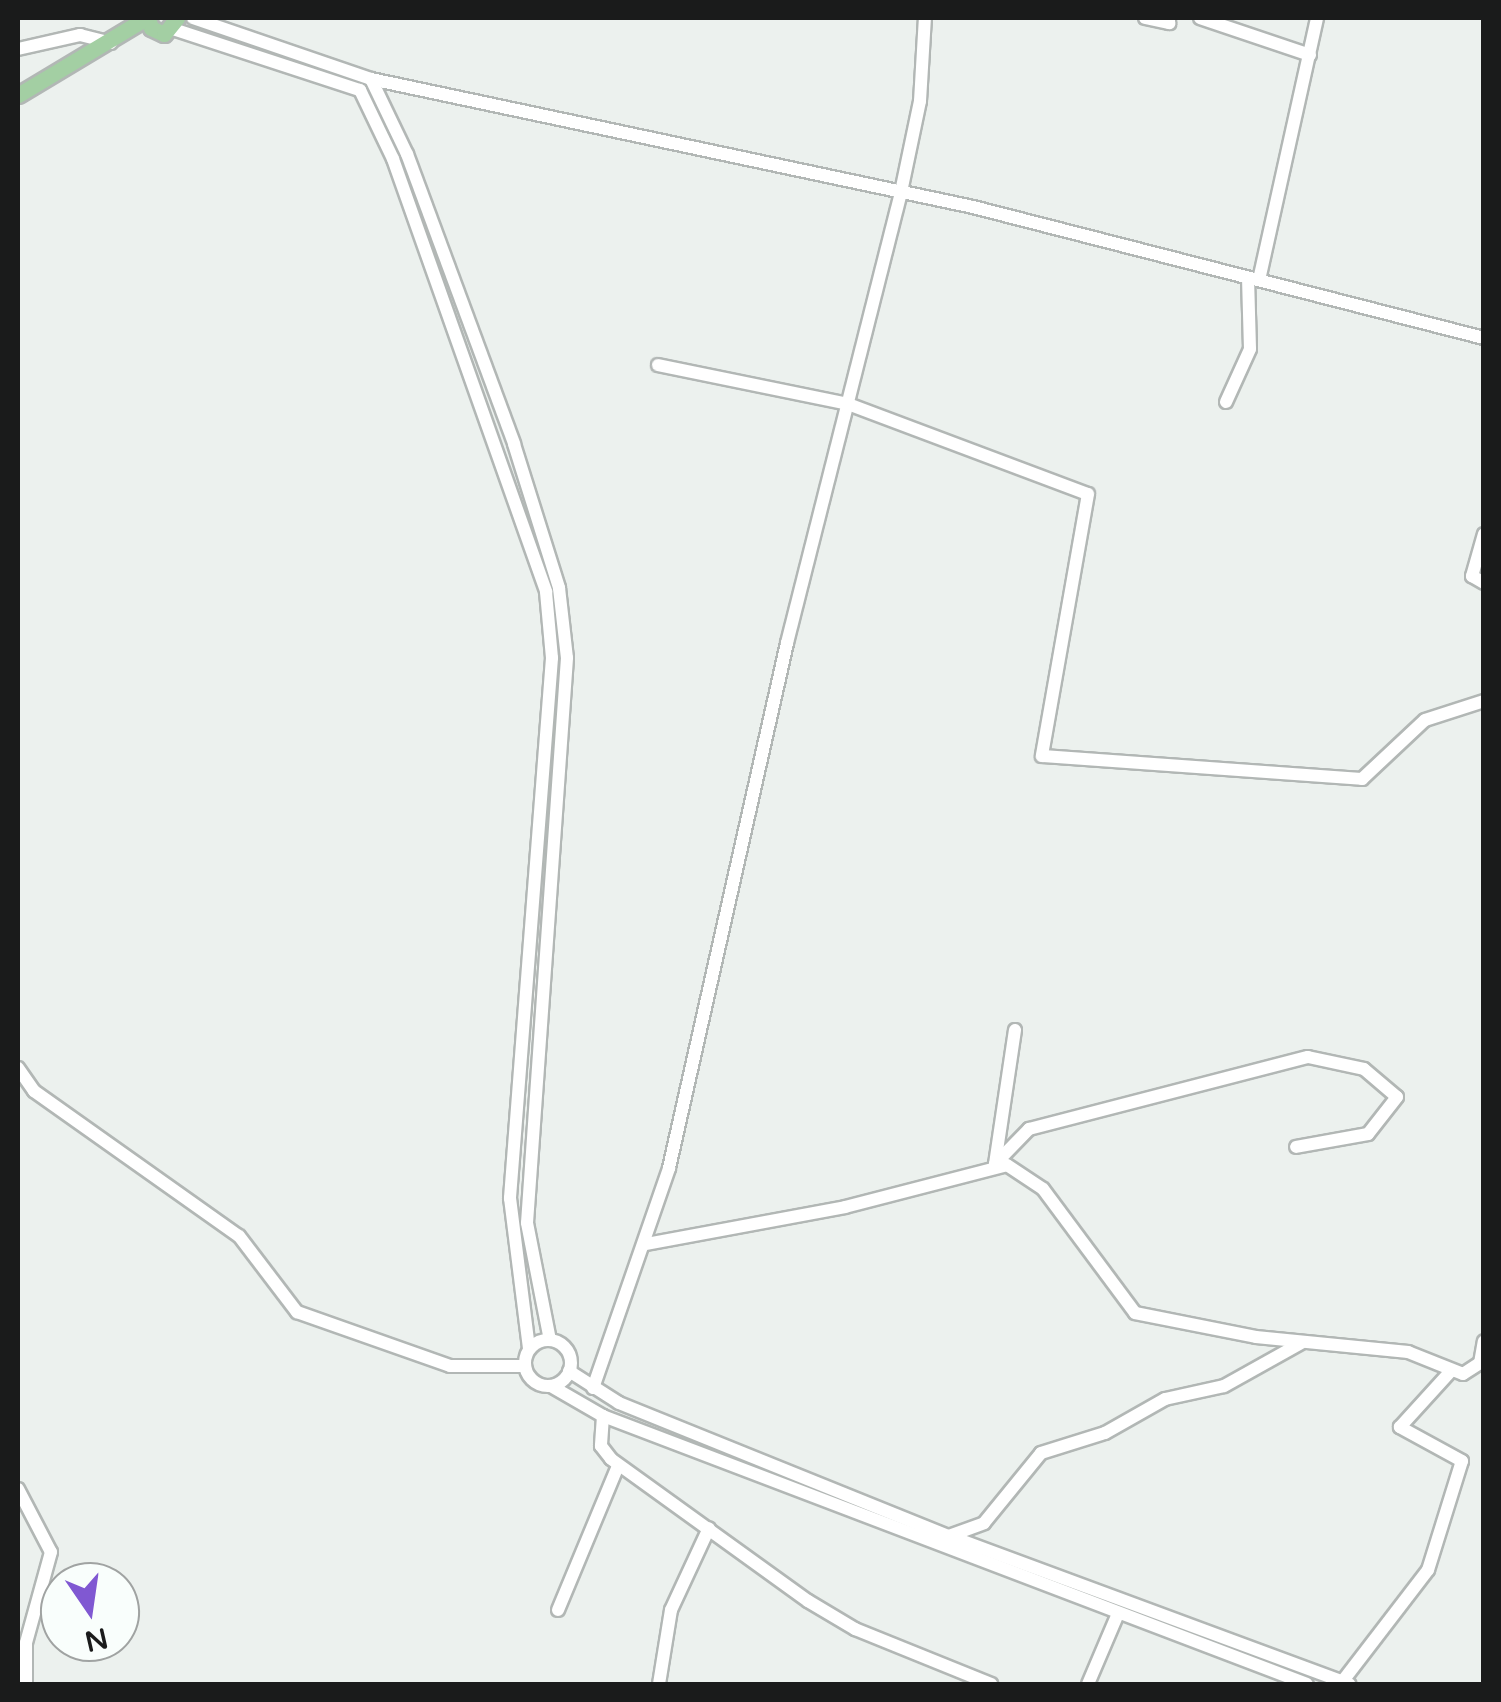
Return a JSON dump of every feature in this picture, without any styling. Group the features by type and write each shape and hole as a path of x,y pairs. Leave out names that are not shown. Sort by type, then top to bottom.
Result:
{"main road":[{"path":"112,43 160,22"},
{"path":"18,95 112,43 160,22"}],"street":[{"path":"593,1388 670,1168 901,192 920,101 925,18"},
{"path":"1145,18 1169,23 1169,18"},
{"path":"1200,18 1310,55"},
{"path":"1226,402 1250,349 1254,279 1317,18"},
{"path":"160,22 371,79 901,192 1484,338"},
{"path":"160,22 360,90 393,159 546,592 552,658 510,1198 529,1349 524,1366 534,1382 551,1386 604,1416 1117,1616 1307,1684"},
{"path":"18,49 80,35 112,43"},
{"path":"371,79 407,154 507,426 563,610 567,658 547,999 527,1223 550,1340 569,1354 569,1372"},
{"path":"658,364 848,404 1088,494 1042,756 1362,779 1424,720 1484,701"},
{"path":"1484,534 1472,576 1484,583"},
{"path":"995,1164 1015,1030"},
{"path":"995,1164 1029,1128 1308,1057 1364,1069 1398,1097 1368,1134 1296,1147"},
{"path":"18,1068 34,1092 239,1236 297,1312 450,1366 524,1366"},
{"path":"646,1244 845,1207 995,1164 1020,1170 1043,1190 1135,1313 1302,1342 1408,1352 1450,1371 1474,1371 1484,1341"},
{"path":"529,1349 550,1340"},
{"path":"949,1536 984,1523 1041,1453 1105,1433 1165,1400 1224,1386 1302,1342"},
{"path":"569,1372 593,1388 949,1536 1345,1683 1428,1570 1462,1461 1400,1427 1450,1371"},
{"path":"551,1386 569,1372"},
{"path":"604,1416 601,1446 618,1466 834,1618 961,1678 991,1684"},
{"path":"558,1610 618,1466"},
{"path":"18,1490 50,1552 26,1643 26,1684"},
{"path":"658,1684 671,1610 709,1528"},
{"path":"1088,1684 1117,1616"}]}
